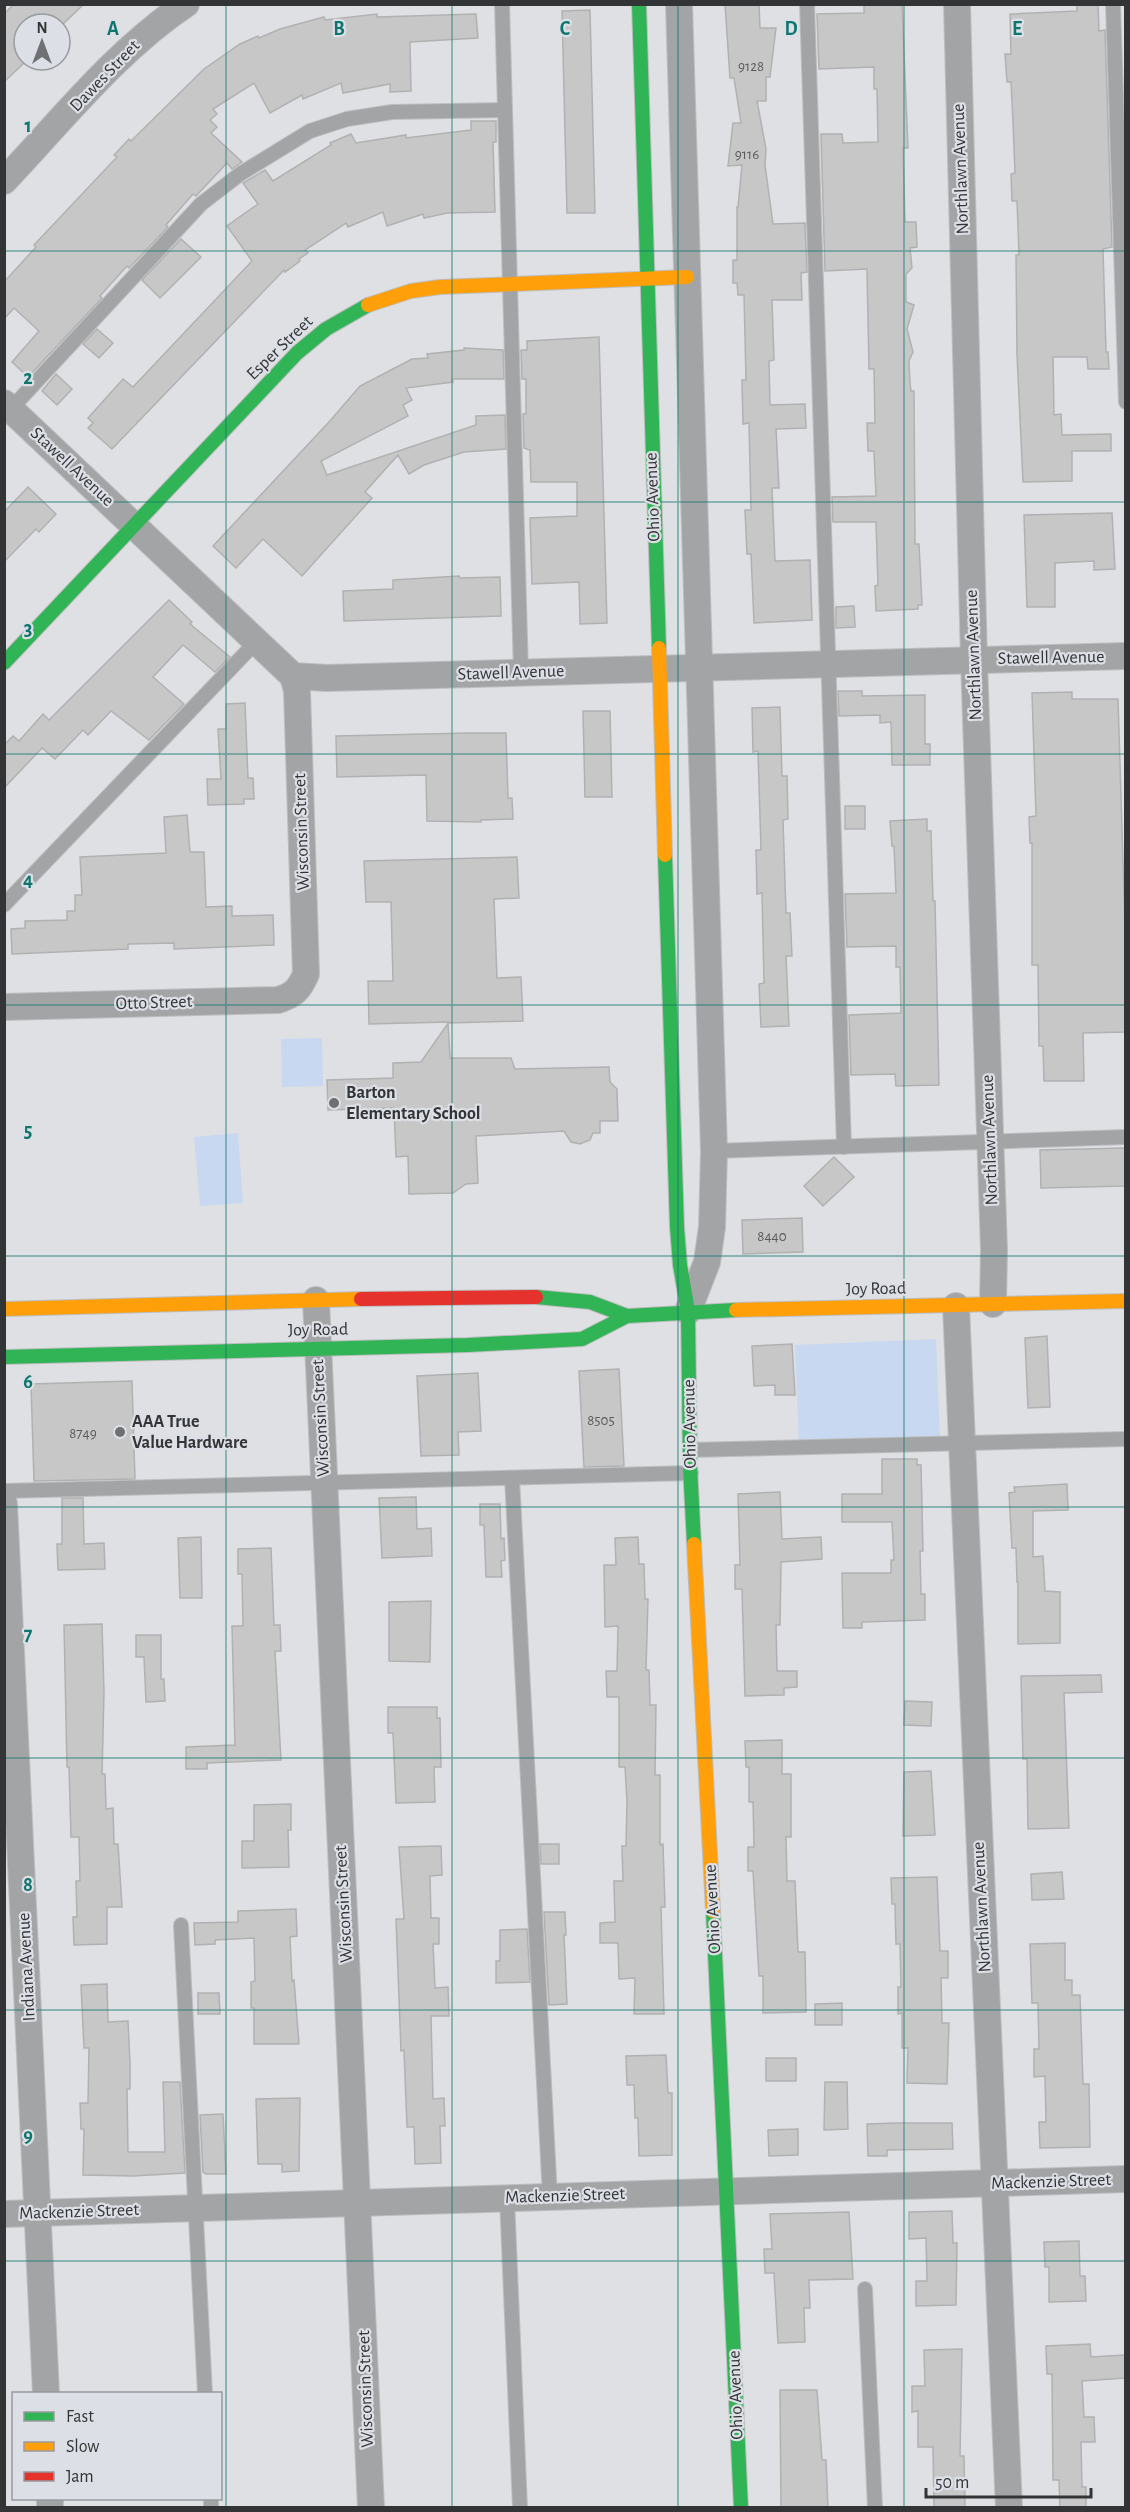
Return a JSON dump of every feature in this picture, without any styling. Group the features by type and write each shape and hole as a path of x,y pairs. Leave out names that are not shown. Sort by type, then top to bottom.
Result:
{"street":[{"name":"Dawes Street","path":"4,181 128,50 164,19 186,4"},
{"name":"Ohio Avenue","path":"639,4 676,1227 688,1311 691,1473 741,2508"},
{"name":"Ohio Avenue","path":"679,4 714,1151 712,1227 707,1262 688,1311"},
{"name":"Northlawn Avenue","path":"957,4 974,660 994,1250 993,1305"},
{"name":"Esper Street","path":"4,663 297,353 333,323 368,304 412,290 443,285 687,278"},
{"name":"Stawell Avenue","path":"7,409 293,675 327,678 1125,656"},
{"name":"Wisconsin Street","path":"293,675 297,691 306,974 300,988"},
{"name":"Otto Street","path":"4,1007 278,1000 291,996 300,988"},
{"path":"669,989 710,988"},
{"name":"Joy Road","path":"4,1309 316,1300 536,1297 590,1302 627,1316"},
{"name":"Wisconsin Street","path":"316,1300 371,2508"},
{"name":"Joy Road","path":"4,1357 468,1345 582,1339 627,1316 688,1311 1125,1301"},
{"name":"Northlawn Avenue","path":"956,1306 1009,2508"},
{"name":"Indiana Avenue","path":"4,1504 46,2392"},
{"name":"Mackenzie Street","path":"4,2214 1125,2180"}],"lane":[{"path":"502,4 521,673"},
{"path":"807,4 844,1147"},
{"path":"1113,4 1125,402"},
{"path":"7,409 150,262 201,204 240,174 310,131 347,119 392,112 505,110"},
{"path":"4,905 257,641"},
{"path":"714,1151 1125,1137"},
{"path":"690,1450 1125,1439"},
{"path":"4,1491 691,1473"},
{"path":"512,1478 550,2197"},
{"path":"181,1925 205,2392"},
{"path":"507,2198 520,2508"},
{"path":"865,2289 875,2508"}],"shaded area":[{"path":"322,1038 323,1086 282,1087 281,1039"},
{"path":"238,1133 243,1203 200,1206 194,1137"},
{"path":"936,1339 940,1440 799,1445 795,1345"}],"building":[{"path":"14,4 84,4 72,15 72,12 12,12 12,72 15,72 4,82 4,14"},
{"path":"725,4 759,4 760,28 776,28 770,77 766,77 766,101 757,101 766,149 765,165 773,224 805,223 807,272 801,273 802,300 772,300 774,360 769,361 770,405 805,404 806,428 776,429 779,488 772,488 775,561 810,560 812,620 754,623 751,554 747,554 745,510 751,510 749,423 743,424 742,380 746,380 744,295 738,295 737,283 733,283 733,260 737,260 737,207 742,165 728,166 733,123 741,123 734,78 730,78"},
{"path":"864,4 902,4 908,148 903,148 905,222 916,222 917,247 910,248 912,268 906,274 906,302 914,305 907,329 913,352 909,361 911,391 914,391 915,544 919,544 922,605 918,605 918,609 876,611 875,586 878,585 876,522 833,522 832,497 876,496 874,451 868,451 867,423 875,423 874,369 869,369 867,269 825,271 821,134 842,134 843,143 878,142 877,89 874,89 874,67 819,69 817,14 864,13"},
{"path":"1077,4 1098,4 1099,31 1105,30 1112,247 1103,249 1106,352 1108,352 1109,369 1088,369 1087,357 1053,357 1054,415 1061,414 1062,435 1111,434 1111,451 1072,451 1072,481 1023,482 1017,354 1016,255 1019,255 1017,201 1012,201 1011,174 1015,173 1013,122 1011,82 1007,82 1005,54 1011,54 1010,14 1077,11"},
{"path":"590,10 595,213 567,213 562,11"},
{"path":"377,14 377,17 476,14 478,38 410,42 411,91 390,92 390,84 343,93 341,83 303,99 302,95 270,113 254,83 213,109 217,114 210,120 217,127 211,133 242,162 232,169 227,163 196,196 193,194 166,225 168,227 129,268 127,266 100,296 102,298 28,377 12,362 39,331 14,308 4,319 4,282 36,247 34,245 117,157 114,155 129,139 131,141 204,69 240,44 258,36 259,38 280,29 324,17 325,20"},
{"path":"471,121 496,121 496,142 493,142 495,212 447,213 424,218 423,214 387,226 383,212 348,227 346,223 305,250 308,253 299,259 300,261 285,272 284,270 112,449 88,428 93,423 88,418 123,379 133,387 252,261 227,226 258,204 243,183 265,170 273,181 331,145 330,143 351,134 356,143 406,135 406,138 471,130"},
{"path":"181,239 201,257 160,298 142,280"},
{"path":"97,329 113,343 99,358 83,344"},
{"path":"599,337 607,623 580,624 579,582 532,584 530,518 577,516 577,482 531,482 530,450 524,448 523,414 526,414 526,379 522,379 521,350 527,350 527,341"},
{"path":"464,348 503,350 504,379 452,379 453,382 406,388 412,400 403,405 408,416 321,461 327,475 476,425 476,416 505,415 506,449 464,452 424,465 409,474 398,455 365,492 372,498 302,576 263,539 236,568 213,546 360,386 412,359 428,358 427,354 464,350"},
{"path":"56,374 72,389 57,405 42,391"},
{"path":"28,487 56,514 39,532 36,529 4,562 4,512"},
{"path":"1112,513 1115,569 1094,570 1094,561 1055,563 1055,607 1027,607 1024,515"},
{"path":"459,576 460,578 500,577 501,616 344,621 343,591 393,589 393,580"},
{"path":"169,600 192,622 190,624 230,657 215,672 183,645 153,677 184,704 149,740 111,711 88,735 83,730 55,759 42,748 4,788 4,745 13,736 19,741 43,714 49,720"},
{"path":"854,606 855,627 836,628 836,607"},
{"path":"838,691 862,691 862,696 925,695 925,744 930,744 930,765 892,765 891,722 880,723 880,715 839,716"},
{"path":"1072,692 1072,699 1118,699 1125,927 1125,1032 1083,1033 1084,1081 1044,1081 1043,1046 1039,1046 1038,965 1032,965 1032,843 1030,843 1029,817 1036,816 1032,693"},
{"path":"245,703 248,778 253,778 254,799 244,799 244,804 208,805 207,779 221,779 218,729 226,729 226,704"},
{"path":"780,707 782,776 787,776 788,819 783,820 786,913 790,913 792,956 786,956 789,1026 761,1027 759,984 764,983 762,893 757,894 756,850 761,850 758,751 753,752 752,708"},
{"path":"583,711 610,711 612,797 585,797"},
{"path":"506,733 508,798 512,798 513,819 481,820 481,822 427,821 426,775 337,777 336,736"},
{"path":"845,806 865,806 865,829 845,829"},
{"path":"187,815 190,852 204,852 206,907 232,906 232,916 273,915 274,945 174,949 174,943 128,944 128,949 12,954 11,929 25,928 25,921 67,920 67,911 75,911 75,895 82,895 80,857 166,853 164,817"},
{"path":"927,819 927,831 931,831 933,901 935,901 939,1085 896,1086 895,1074 851,1075 849,1015 901,1013 900,967 896,967 896,946 847,947 845,894 896,893 894,846 892,846 890,821"},
{"path":"517,857 519,898 494,899 497,978 521,977 523,1021 369,1024 368,981 393,981 391,902 366,902 364,861"},
{"path":"448,1023 450,1058 511,1058 515,1069 609,1067 610,1082 617,1089 618,1121 600,1121 600,1133 593,1133 590,1140 580,1144 571,1142 564,1131 476,1136 478,1183 466,1184 453,1193 409,1194 408,1156 396,1157 394,1108 328,1110 327,1080 393,1078 393,1063 421,1062"},
{"path":"1125,1148 1125,1186 1041,1188 1040,1150"},
{"path":"834,1157 854,1177 823,1206 804,1186"},
{"path":"802,1218 803,1252 743,1254 742,1220"},
{"path":"1047,1336 1050,1407 1028,1408 1025,1338"},
{"path":"792,1344 795,1395 775,1395 775,1385 754,1386 752,1346"},
{"path":"619,1369 624,1466 584,1467 579,1371"},
{"path":"478,1373 481,1431 458,1432 459,1455 421,1456 417,1376"},
{"path":"132,1381 135,1479 34,1481 31,1384"},
{"path":"882,1459 917,1459 917,1465 921,1465 923,1551 920,1551 921,1594 925,1594 925,1620 862,1622 862,1628 843,1628 842,1573 891,1573 891,1560 894,1560 892,1522 842,1522 842,1494 882,1494"},
{"path":"1067,1484 1068,1510 1033,1511 1033,1557 1043,1556 1045,1591 1060,1592 1060,1643 1018,1644 1016,1548 1012,1548 1009,1493 1015,1492 1014,1487"},
{"path":"780,1492 782,1539 821,1537 822,1559 781,1562 780,1625 776,1625 777,1671 797,1671 797,1687 784,1688 784,1695 745,1696 742,1589 735,1589 735,1565 740,1565 738,1494"},
{"path":"416,1497 417,1529 431,1528 432,1556 382,1558 379,1498"},
{"path":"62,1498 83,1498 84,1544 104,1543 105,1569 58,1570 57,1544 62,1544"},
{"path":"480,1504 500,1504 501,1539 504,1538 505,1560 501,1561 502,1577 486,1577 484,1525 480,1525"},
{"path":"201,1537 202,1598 180,1598 178,1538"},
{"path":"638,1537 639,1564 644,1564 645,1599 648,1599 646,1670 649,1670 650,1705 656,1705 655,1775 660,1775 660,1845 663,1844 665,1907 661,1907 664,2014 634,2014 635,1978 619,1979 618,1943 600,1943 600,1923 615,1922 614,1881 623,1881 622,1846 626,1846 627,1801 625,1767 619,1767 619,1697 607,1697 606,1671 617,1671 618,1626 605,1627 604,1565 616,1565 615,1538"},
{"path":"271,1548 274,1625 280,1625 281,1651 275,1651 281,1760 207,1763 207,1769 186,1769 186,1747 235,1745 232,1626 243,1626 242,1574 238,1574 238,1549"},
{"path":"431,1601 430,1662 389,1661 389,1602"},
{"path":"102,1624 104,1693 102,1774 105,1774 106,1809 113,1808 114,1844 118,1844 122,1907 107,1907 107,1944 74,1945 73,1917 77,1917 76,1881 80,1881 79,1837 71,1837 64,1625"},
{"path":"136,1635 161,1635 161,1679 164,1679 165,1701 146,1702 144,1657 136,1657"},
{"path":"1101,1675 1102,1692 1064,1693 1069,1828 1028,1829 1027,1759 1023,1759 1021,1676"},
{"path":"905,1701 932,1702 931,1726 904,1725"},
{"path":"388,1707 437,1707 437,1718 440,1718 441,1767 434,1767 435,1802 396,1803 393,1733 388,1733"},
{"path":"782,1740 782,1774 791,1774 791,1837 786,1837 787,1881 795,1881 798,1952 805,1952 806,2012 763,2013 763,1976 759,1976 753,1871 748,1871 748,1847 754,1847 753,1802 749,1802 749,1767 746,1767 745,1741"},
{"path":"931,1771 935,1835 903,1836 904,1772"},
{"path":"291,1804 291,1830 288,1830 289,1867 242,1868 242,1841 254,1841 254,1805"},
{"path":"540,1844 559,1844 559,1864 541,1864"},
{"path":"441,1846 442,1875 430,1876 431,1918 439,1918 439,1944 433,1944 435,1988 448,1987 449,2016 431,2016 433,2099 444,2098 445,2126 440,2126 441,2163 415,2164 414,2127 407,2127 404,2050 401,2051 396,1919 404,1919 399,1847"},
{"path":"1062,1872 1064,1899 1032,1900 1031,1874"},
{"path":"937,1877 940,1951 948,1951 948,1978 941,1978 942,2023 949,2023 947,2084 907,2083 908,2048 902,2048 902,2013 898,2014 898,1987 901,1987 900,1944 896,1944 895,1904 892,1904 891,1878"},
{"path":"296,1909 297,1936 290,1937 299,2044 254,2044 251,1982 255,1981 254,1938 215,1940 215,1944 195,1945 194,1923 238,1922 238,1911"},
{"path":"544,1912 565,1912 567,2004 549,2005"},
{"path":"527,1929 530,1982 496,1983 496,1961 500,1961 500,1930"},
{"path":"1065,1943 1065,1980 1072,1980 1072,1995 1080,1995 1083,2084 1089,2084 1090,2147 1040,2148 1039,2122 1046,2122 1045,2076 1034,2077 1034,2049 1039,2049 1038,2003 1032,2003 1030,1944"},
{"path":"107,1984 108,2022 128,2021 130,2089 127,2089 128,2152 165,2152 163,2082 180,2082 185,2173 133,2176 83,2175 84,2129 81,2129 80,2103 88,2103 89,2048 84,2048 81,1985"},
{"path":"198,1993 219,1993 220,2014 198,2014"},
{"path":"842,2003 842,2025 815,2025 815,2004"},
{"path":"666,2055 668,2093 672,2093 672,2155 639,2156 634,2085 627,2085 626,2056"},
{"path":"766,2058 796,2058 796,2081 766,2081"},
{"path":"825,2082 847,2082 848,2129 824,2130"},
{"path":"300,2098 299,2171 282,2172 282,2164 258,2164 256,2099"},
{"path":"223,2114 226,2174 206,2174 203,2172 200,2115"},
{"path":"952,2123 953,2149 887,2150 887,2156 868,2156 867,2124"},
{"path":"798,2129 798,2155 769,2156 768,2130"},
{"path":"952,2211 953,2243 957,2243 956,2305 916,2306 916,2281 927,2281 926,2238 909,2239 909,2212"},
{"path":"849,2212 853,2279 809,2280 810,2308 804,2308 805,2342 778,2343 774,2273 765,2273 764,2249 772,2249 770,2214"},
{"path":"1079,2241 1080,2276 1085,2276 1086,2301 1049,2302 1049,2267 1045,2267 1044,2242"},
{"path":"1090,2344 1091,2357 1125,2355 1125,2378 1082,2381 1084,2417 1094,2417 1095,2442 1081,2442 1082,2487 1086,2487 1086,2508 1060,2508 1059,2480 1053,2480 1052,2374 1047,2374 1046,2346"},
{"path":"962,2349 960,2456 964,2456 965,2508 934,2508 933,2447 918,2447 918,2411 912,2412 912,2386 925,2386 924,2350"},
{"path":"780,2390 817,2390 822,2460 826,2460 828,2508 781,2508"}],"traffic: fast":[{"path":"639,4 659,648"},
{"path":"4,663 297,353 326,329 368,305"},
{"path":"665,855 677,1227 680,1265 688,1311 690,1466 694,1544"},
{"path":"536,1297 590,1302 627,1316"},
{"path":"4,1357 468,1345 582,1339 627,1316 736,1310"},
{"path":"713,1911 741,2508"}],"traffic: slow":[{"path":"368,305 411,291 440,287 687,277"},
{"path":"659,648 665,855"},
{"path":"4,1309 361,1299"},
{"path":"736,1310 1126,1301"},
{"path":"694,1544 713,1911"}],"traffic: jam":[{"path":"361,1299 536,1297"}],"place":[{"name":"Barton Elementary School","path":"334,1103"},
{"name":"AAA True Value Hardware","path":"120,1432"}]}
